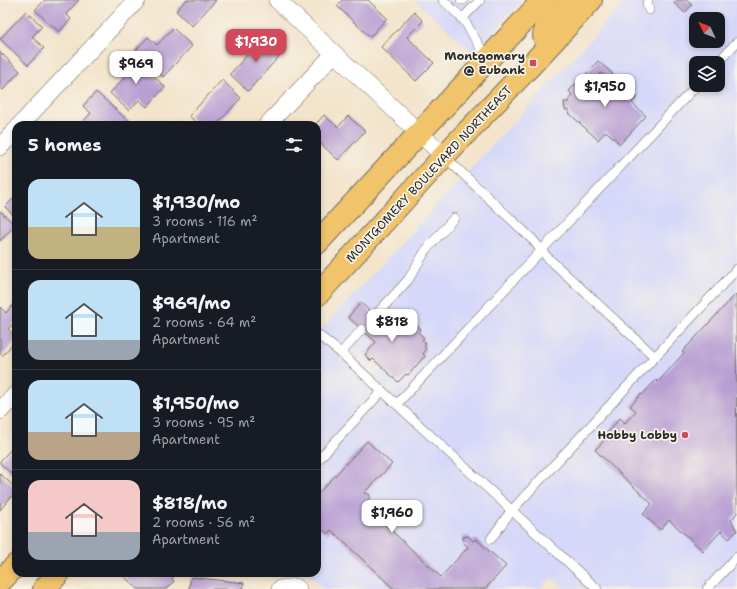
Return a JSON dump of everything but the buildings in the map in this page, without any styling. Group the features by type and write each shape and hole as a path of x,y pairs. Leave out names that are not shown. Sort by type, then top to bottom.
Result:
{"main road":[{"path":"321,239 543,0"},
{"path":"549,46 544,36 544,32 559,11 570,0"},
{"name":"MONTGOMERY BOULEVARD NORTHEAST","path":"321,291 444,156 591,0"},
{"path":"0,582 12,569"},
{"path":"44,589 55,577"}],"street":[{"path":"24,121 137,0"},
{"path":"277,0 444,156"},
{"path":"271,121 334,54"},
{"path":"0,147 12,134"},
{"path":"0,411 12,398"},
{"path":"280,589 296,587 298,589"}],"lane":[{"path":"443,0 462,19 488,60"},
{"path":"462,19 480,0"},
{"path":"648,0 647,5 649,10"},
{"path":"724,56 737,42"},
{"path":"397,404 690,92"},
{"path":"444,156 533,240 547,257 656,357"},
{"path":"375,316 408,280 426,250 454,218"},
{"path":"491,538 511,511 737,269"},
{"path":"341,353 362,329"},
{"path":"321,337 341,353 397,404 597,589"},
{"path":"321,457 382,391"},
{"path":"707,589 737,557"}],"shaded area":[{"path":"415,0 522,0 473,53"},
{"path":"627,0 737,0 737,589 565,589 551,577 539,589 324,589 311,577 321,577 321,330"}],"place":[{"name":"Montgomery @ Eubank","path":"533,63"},
{"name":"Hobby Lobby","path":"685,435"}]}
